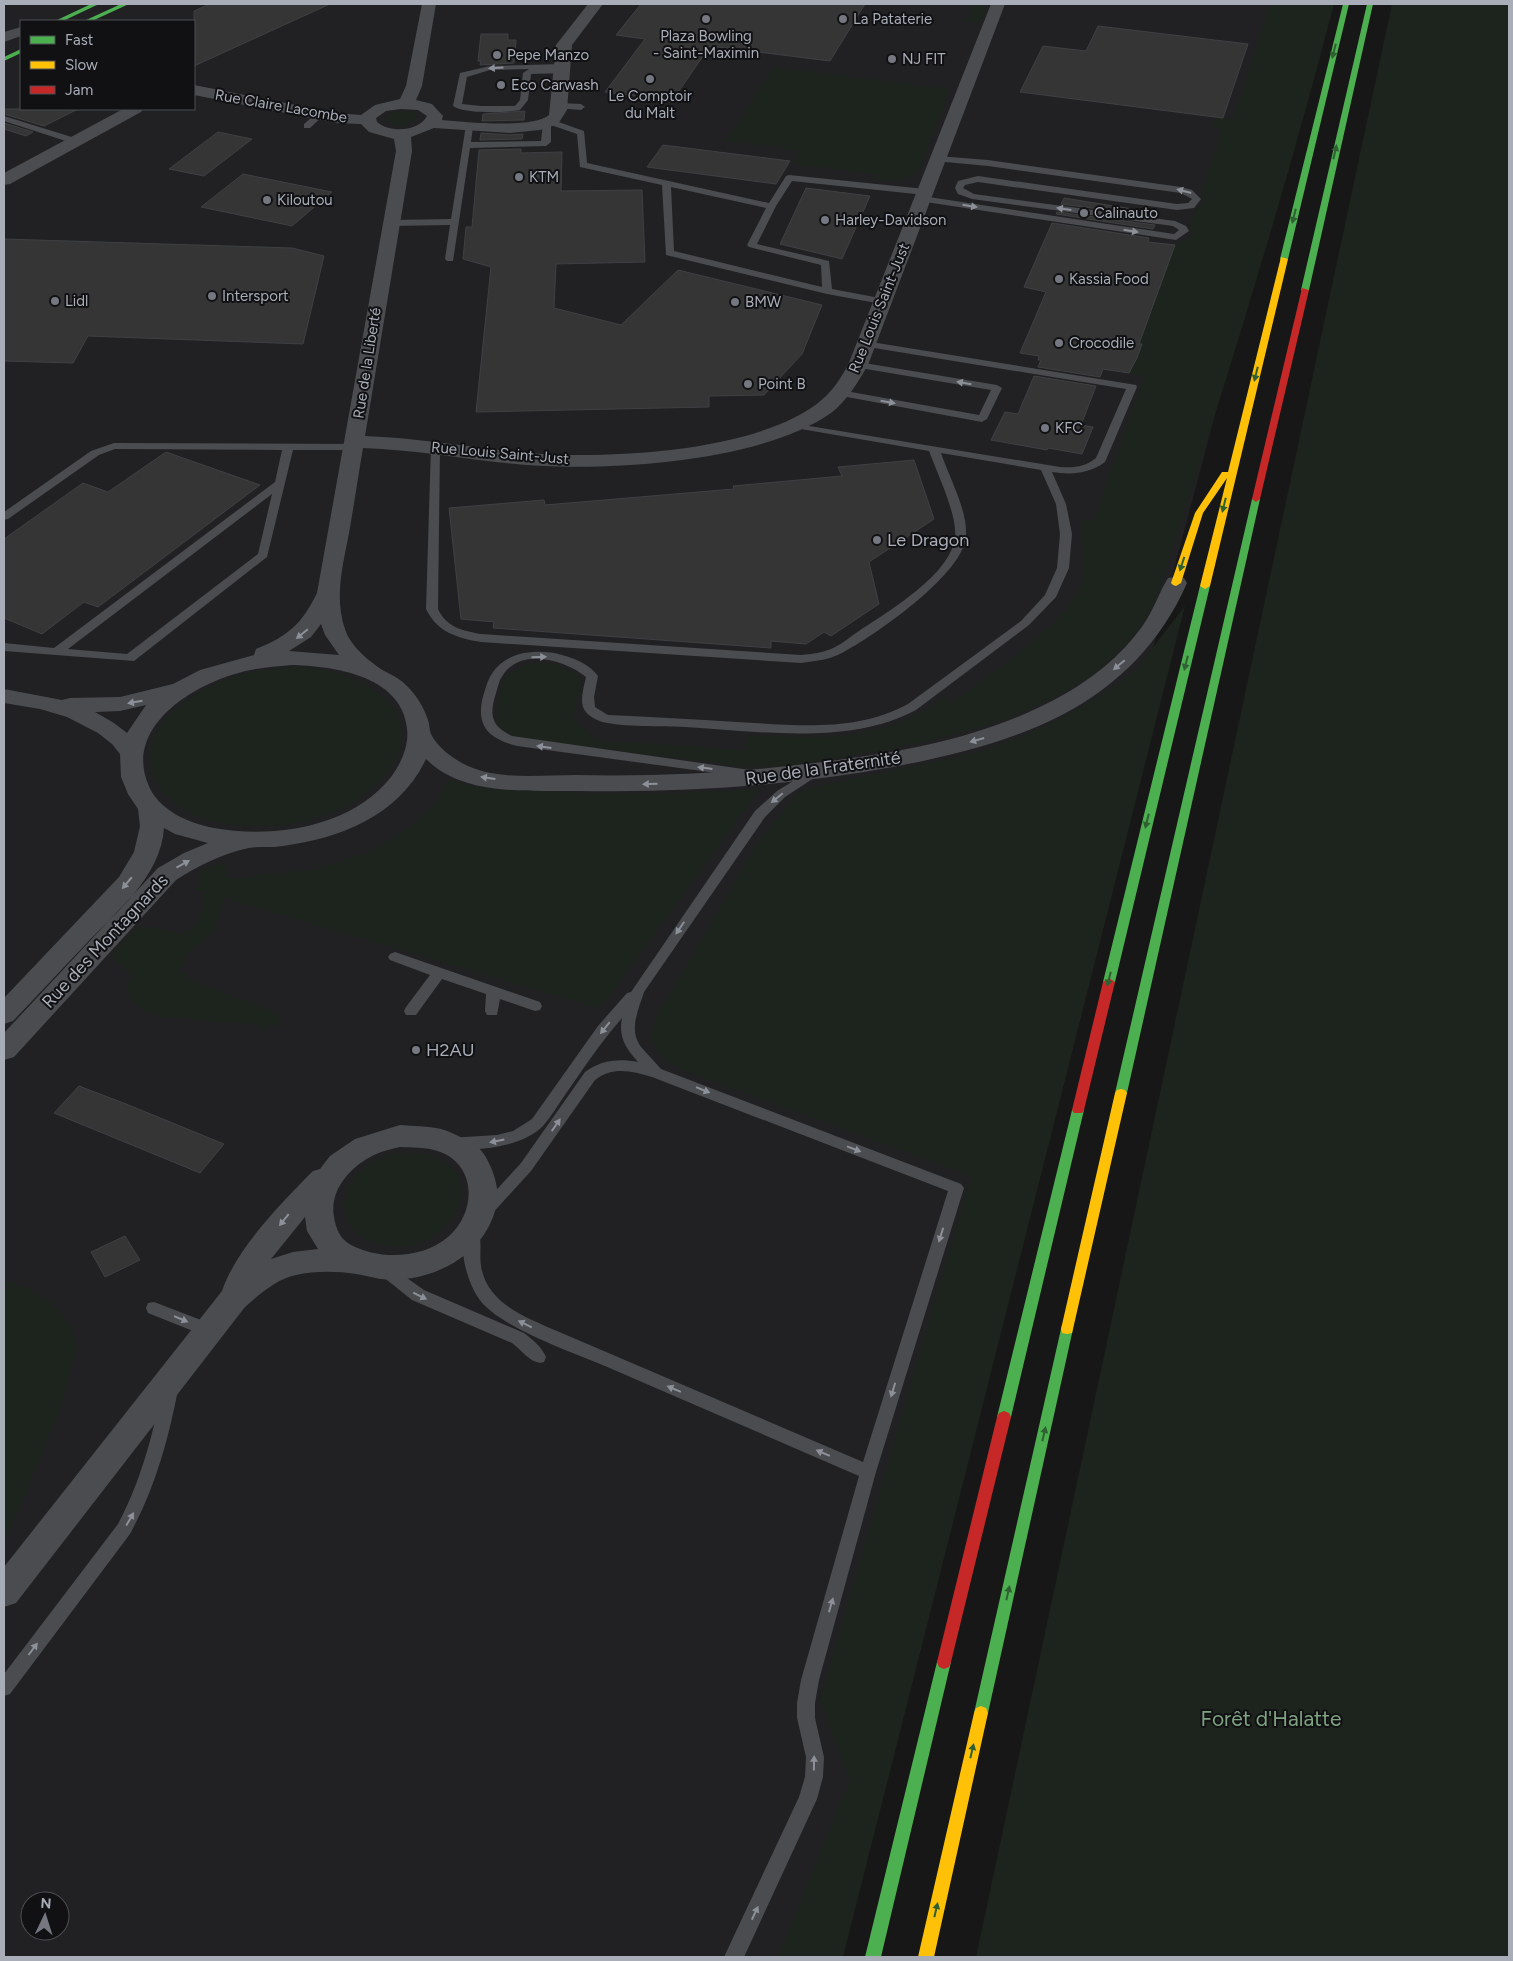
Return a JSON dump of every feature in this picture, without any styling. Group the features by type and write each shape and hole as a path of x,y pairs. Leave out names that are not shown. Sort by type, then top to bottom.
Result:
{"main road":[{"path":"82,17 96,4"},
{"path":"64,20 82,17 126,4"},
{"path":"873,1957 1346,4"},
{"path":"926,1957 1143,994 1370,4"},
{"path":"4,46 20,38"},
{"path":"4,59 20,51"},
{"path":"1176,583 1199,513 1236,458"}],"street":[{"path":"406,104 414,86 429,4"},
{"path":"432,123 435,116 431,110 420,105 406,104 382,107 372,113 368,120 370,126 379,131 402,133 418,130 432,123 468,127 533,126 548,122 558,115 565,41 596,4"},
{"name":"Rue Louis Saint-Just","path":"354,444 393,442 546,460 624,459 691,452 729,445 795,426 823,409 840,393 858,365 998,4"},
{"path":"57,20 82,17"},
{"path":"4,36 20,31"},
{"name":"Rue Claire Lacombe","path":"195,90 340,119 368,120"},
{"path":"4,180 133,110"},
{"name":"Rue de la Liberté","path":"238,665 279,648 303,633 315,620 328,593 404,151 402,133"},
{"name":"Rue de la Fraternité","path":"419,735 430,750 447,765 472,776 614,784 699,782 771,777 903,757 958,745 1008,730 1053,710 1087,690 1138,647 1158,622 1168,604 1176,583"},
{"name":"Rue de la Liberté","path":"328,593 334,634 344,649 368,671"},
{"path":"302,658 332,660 368,671 390,683 406,698 416,716 419,735 415,757 403,778 392,791 368,809 339,824 306,834 270,840 226,839 196,832 170,821 150,806 140,794 134,781 131,767 132,753 139,732 160,706 182,689 209,675 238,665 270,659 302,658"},
{"path":"4,696 52,704 93,706 148,699 182,689"},
{"path":"52,704 78,712 102,724 119,737 132,753"},
{"name":"Rue des Montagnards","path":"4,1014 115,897 138,869 145,858 151,835 150,806"},
{"name":"Rue des Montagnards","path":"4,1050 167,874 208,852 247,840"},
{"path":"4,1592 234,1298 253,1262 268,1240 288,1215 330,1172 352,1153 380,1140 410,1136 440,1140 464,1152 479,1170 486,1193 476,1224 450,1251 432,1260 402,1267 319,1259 288,1264 262,1276 234,1298"},
{"path":"330,1172 318,1196 318,1221 330,1243 344,1255 371,1265"}],"lane":[{"path":"490,68 562,68 527,73 524,100 517,108 481,109 457,106 463,75 490,68"},
{"path":"560,106 581,107"},
{"path":"307,126 320,115"},
{"path":"4,118 76,141"},
{"path":"466,145 543,144 547,142 548,122 581,133 584,165 771,206"},
{"path":"450,259 468,127"},
{"path":"827,290 826,263 752,245 771,206 789,178 924,195 1176,237 1184,231 1183,228 1175,224 972,196 961,192 959,188 961,183 978,179 1178,207 1191,206 1196,199 1194,195 1181,190 988,163 938,159"},
{"path":"964,161 971,166 972,176 968,180"},
{"path":"666,183 669,253 882,301"},
{"path":"391,223 455,222"},
{"path":"795,426 1045,468 1078,471 1097,464 1105,453 1132,387 865,344"},
{"path":"840,393 982,418 997,388 858,365"},
{"path":"4,517 95,453 114,446 288,448 354,444"},
{"path":"435,447 432,609 434,616 456,633 481,638 801,659 820,657 837,651 931,585 953,562 960,546 960,531 934,449"},
{"path":"4,647 130,658 263,555 288,448"},
{"path":"771,777 528,745 498,734 487,723 485,707 495,678 505,666 513,661 535,656 557,658 575,664 592,676 587,702 588,709 591,714 606,719 826,730 855,726 901,713 921,702 1016,631 1034,614 1055,588 1063,568 1066,534 1061,504 1045,468"},
{"path":"56,652 280,483"},
{"path":"440,1140 471,1144 503,1140 527,1131 545,1114 603,1030 638,991 760,814 782,794 817,771"},
{"path":"395,957 535,1006"},
{"path":"411,1011 440,973"},
{"path":"638,991 628,1017 627,1038 632,1047 657,1073"},
{"path":"492,1011 493,992"},
{"path":"734,1957 799,1819 814,1777 815,1757 806,1718 806,1703 810,1680 868,1472 956,1188 657,1073 612,1065 596,1071 526,1167 476,1224 471,1249 473,1264 486,1300 503,1313 551,1336 868,1472"},
{"path":"371,1265 418,1295 518,1338 532,1349 538,1357"},
{"path":"154,1308 208,1330"},
{"path":"4,1688 124,1530 135,1510 146,1488 157,1450 173,1375"}],"shaded area":[{"path":"4,4 1315,4 1247,294 1087,898 816,1957 4,1957"}],"green space":[{"path":"973,4 988,4 980,23 965,21"},
{"path":"1270,4 1334,4 1250,303 1156,599 1134,635 1105,665 1070,689 1031,709 989,724 905,746 788,765 741,766 546,743 516,736 505,731 499,725 497,721 497,708 505,677 525,666 545,663 564,668 583,680 572,718 597,740 745,750 748,735 826,737 873,731 896,724 919,713 943,698 953,702 1005,664 1044,632 1061,615 1081,584 1083,562 1081,519 1094,521 1144,376 1129,373 1141,344 1071,332 1047,314 1145,329 1175,245 1191,237 1190,226 1195,209 1203,203 1201,195 1223,129 1212,128 1214,117 1233,119"},
{"name":"Forêt d'Halatte","path":"1392,4 1509,4 1509,1957 976,1957"},
{"path":"774,67 950,89 919,170 903,179 892,181 873,180 876,174 793,164 800,150 726,141"},
{"path":"392,112 414,113 417,118 410,123 402,125 385,121 385,118"},
{"path":"1185,606 843,1957 778,1957 850,1781 820,1700 971,1176 677,1068 660,1055 650,1037 659,1012 757,844 796,795 812,787 972,754 1015,739 1056,721 1119,684 1137,668"},
{"path":"304,667 326,670 368,686 385,699 397,714 402,732 399,752 385,775 368,792 347,806 323,816 298,823 272,826 246,826 222,823 199,817 184,810 165,795 156,782 150,756 153,739 162,723 175,709 190,698 224,680 256,671"},
{"path":"448,779 478,787 599,794 672,794 761,788 600,1009 225,898 221,906 215,931 189,952 179,970 192,981 278,1013 279,1024 263,1029 254,1024 159,1017 138,1008 131,998 127,985 132,976 118,964 111,954 137,927 161,928 180,933 192,929 199,918 203,904 204,892 192,889 202,885 200,882 201,870 224,863 229,879 313,869 366,853 408,829 438,801"},
{"path":"401,1153 434,1157 454,1170 461,1188 458,1208 445,1227 425,1241 400,1247 370,1241 359,1235 351,1227 344,1207 348,1186 363,1168 381,1158"},
{"path":"4,1280 26,1287 53,1303 72,1329 76,1350 61,1406 4,1544"}],"building":[{"path":"210,4 330,4 195,66 194,11"},
{"path":"641,4 865,4 830,61 710,46 672,101 605,92 645,39 616,35"},
{"path":"1098,26 1248,44 1223,118 1020,92 1043,46 1086,51"},
{"name":"Pepe Manzo","path":"481,34 508,34 508,40 516,40 514,63 480,65 481,61 478,61"},
{"path":"4,109 76,110 44,126 4,114"},
{"path":"525,111 524,120 482,121 483,114"},
{"path":"4,123 33,132 26,136 4,129"},
{"path":"218,132 252,139 204,176 169,169"},
{"path":"481,133 523,134 522,139 480,140"},
{"path":"663,145 790,161 776,184 647,167"},
{"path":"521,149 521,153 562,152 561,191 642,190 645,262 556,264 554,308 621,325 678,270 822,305 802,354 764,395 709,396 709,407 476,412 491,267 463,259 466,227 472,227 479,150"},
{"name":"Kiloutou","path":"243,174 332,192 292,226 201,207"},
{"name":"Harley-Davidson","path":"806,188 870,196 842,259 780,244"},
{"path":"1064,198 1139,210 1137,214 1061,204"},
{"path":"1057,212 1155,225 1153,229 1056,214"},
{"path":"1052,223 1149,238 1148,242 1175,245 1139,344 1142,344 1137,358 1129,373 1103,369 1100,377 1038,367 1041,360 1038,360 1039,356 1020,353 1046,292 1024,287"},
{"name":"Intersport","path":"4,239 292,248 324,256 303,344 88,336 73,363 4,361"},
{"name":"KFC","path":"1034,376 1096,386 1081,425 1093,427 1082,454 991,440 1005,412 1018,414"},
{"path":"166,452 260,485 98,607 84,602 42,634 4,618 4,539 83,483 108,492"},
{"path":"914,460 934,519 869,562 879,604 831,636 824,632 806,644 771,641 771,648 493,628 494,622 461,619 449,508 544,500 545,505 734,489 733,486 842,476 838,467"},
{"path":"79,1086 224,1144 200,1173 54,1113"},
{"path":"125,1236 140,1260 105,1277 91,1252"}],"traffic: fast":[{"path":"60,20 96,4"},
{"path":"89,20 126,4"},
{"path":"1284,259 1346,4"},
{"path":"1305,290 1370,4"},
{"path":"4,59 20,51"},
{"path":"1121,1093 1256,499"},
{"path":"1109,982 1205,586"},
{"path":"1004,1417 1078,1110"},
{"path":"981,1713 1067,1329"},
{"path":"873,1957 944,1662"}],"traffic: slow":[{"path":"1205,586 1284,259"},
{"path":"1176,583 1199,513 1225,474"},
{"path":"1067,1329 1121,1093"},
{"path":"926,1957 981,1713"}],"traffic: jam":[{"path":"1256,499 1305,290"},
{"path":"1078,1110 1109,982"},
{"path":"944,1662 1004,1417"}],"place":[{"name":"Plaza Bowling - Saint-Maximin","path":"706,19"},
{"name":"La Pataterie","path":"843,19"},
{"name":"Pepe Manzo","path":"497,55"},
{"name":"NJ FIT","path":"892,59"},
{"name":"Le Comptoir du Malt","path":"650,79"},
{"name":"Eco Carwash","path":"501,85"},
{"name":"KTM","path":"519,177"},
{"name":"Kiloutou","path":"267,200"},
{"name":"Calinauto","path":"1084,213"},
{"name":"Harley-Davidson","path":"825,220"},
{"name":"Kassia Food","path":"1059,279"},
{"name":"Intersport","path":"212,296"},
{"name":"Lidl","path":"55,301"},
{"name":"BMW","path":"735,302"},
{"name":"Crocodile","path":"1059,343"},
{"name":"Point B","path":"748,384"},
{"name":"KFC","path":"1045,428"},
{"name":"Le Dragon","path":"877,540"},
{"name":"H2AU","path":"416,1050"}]}
